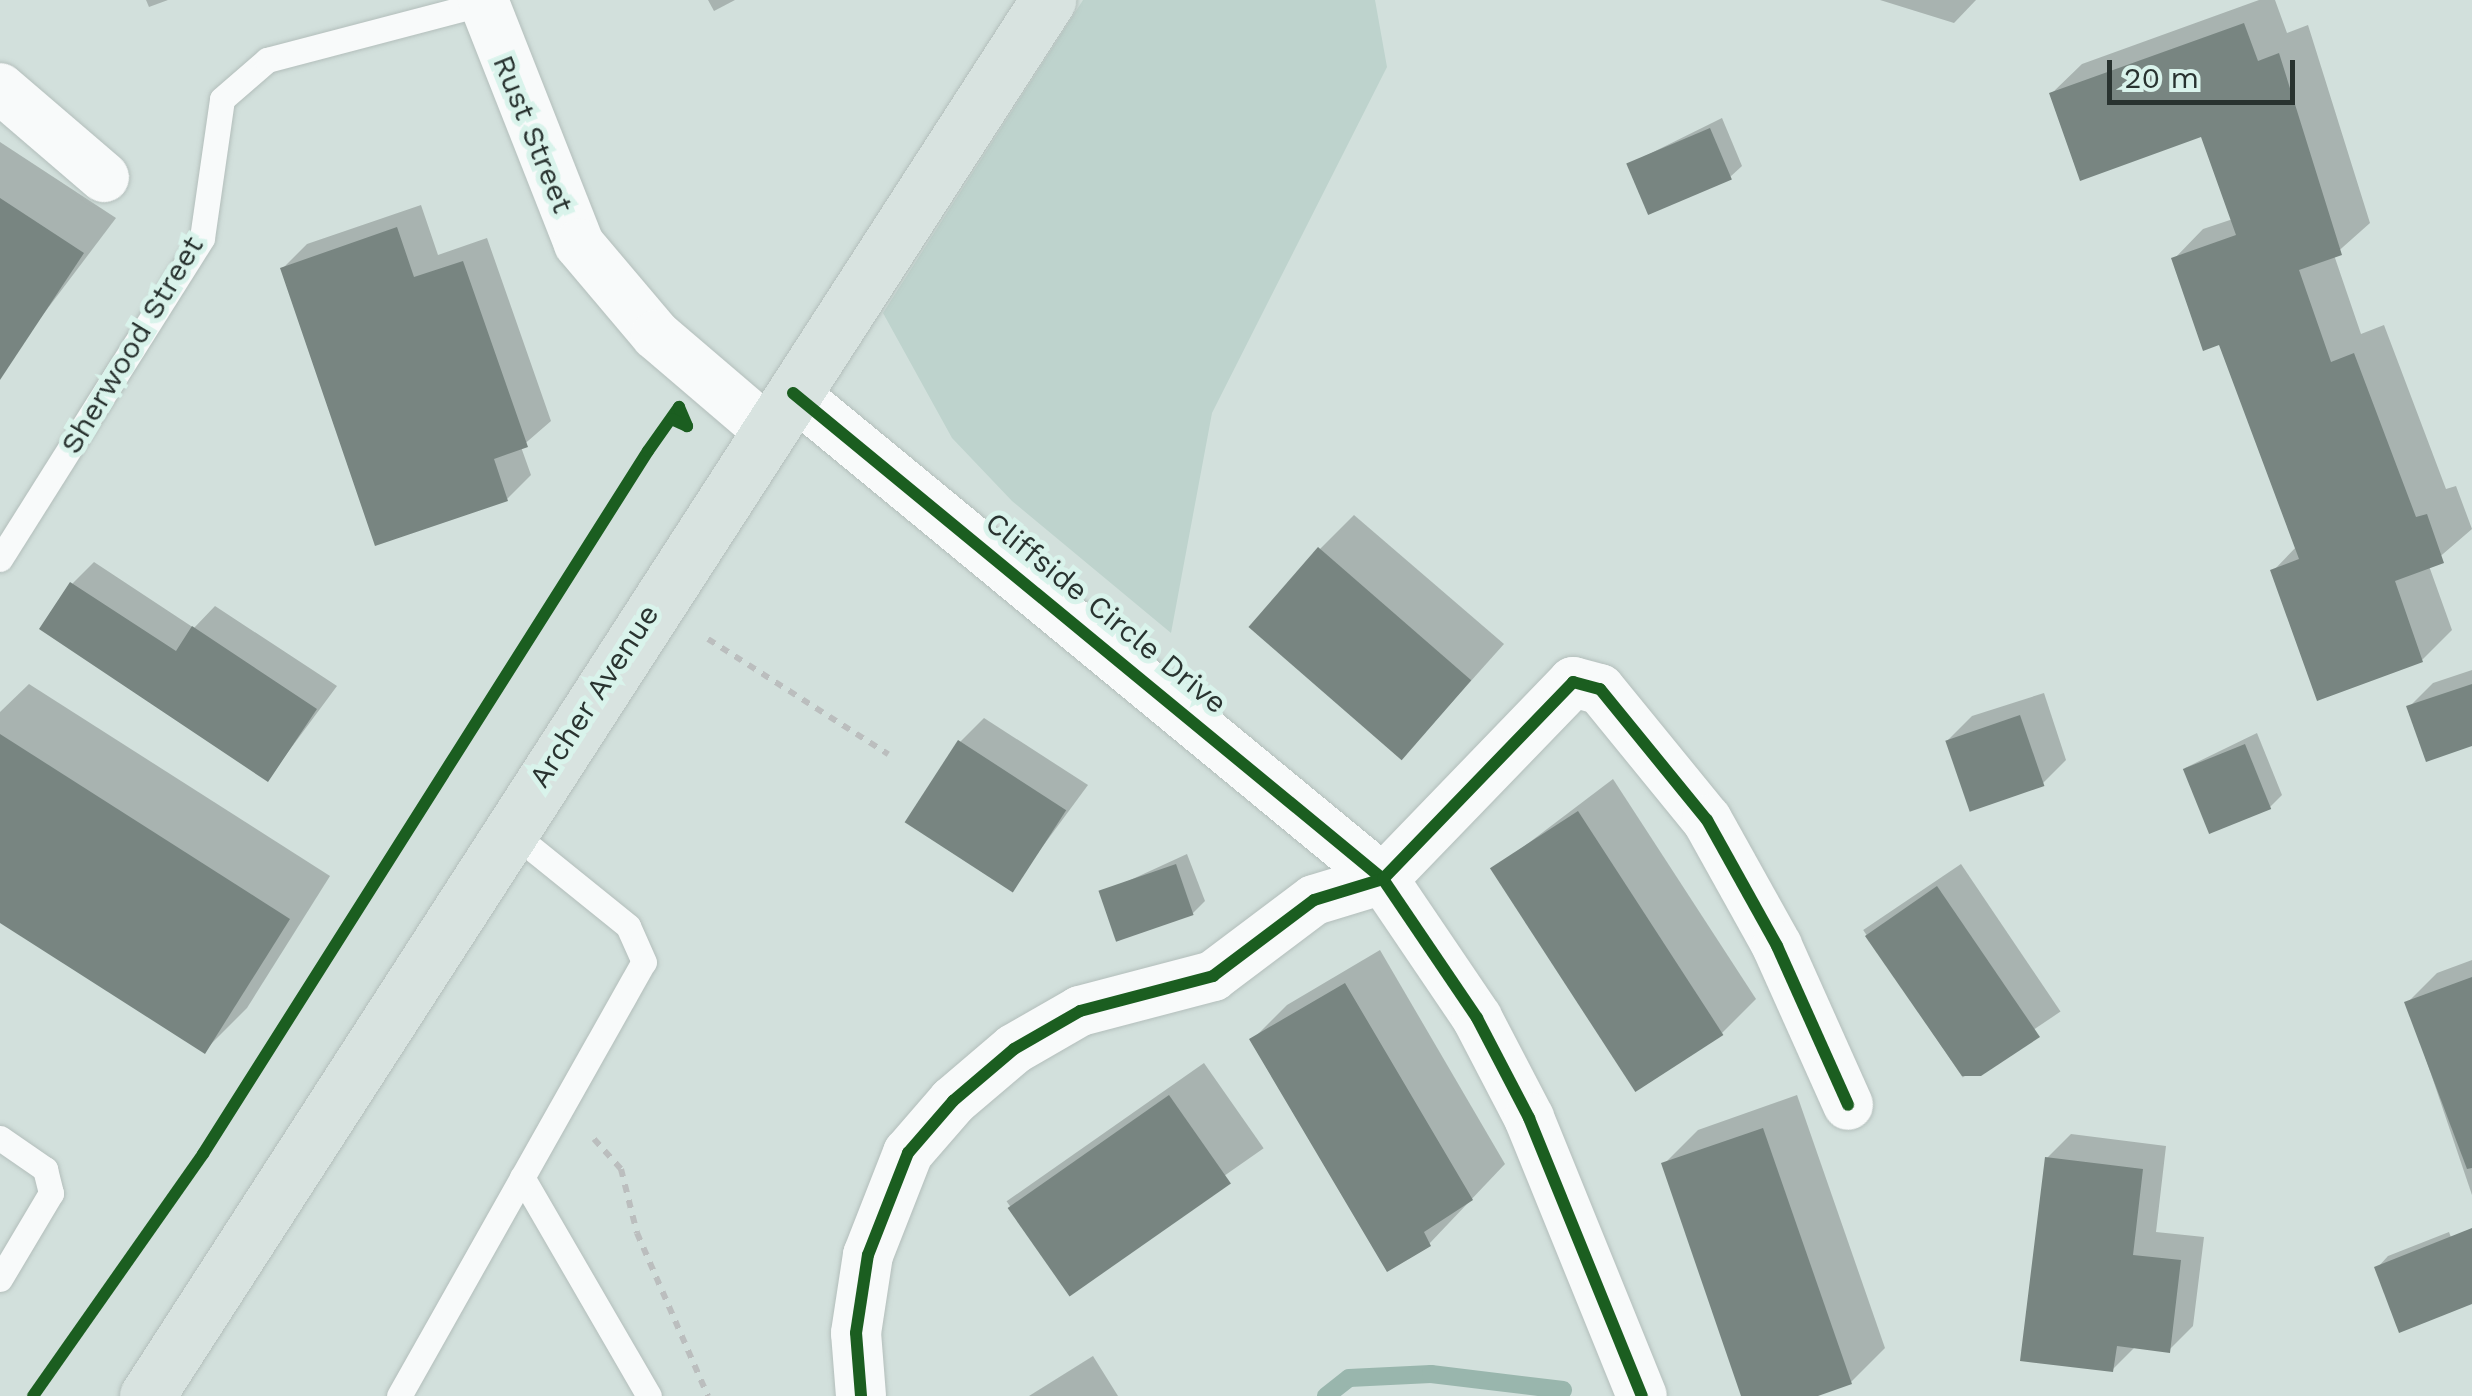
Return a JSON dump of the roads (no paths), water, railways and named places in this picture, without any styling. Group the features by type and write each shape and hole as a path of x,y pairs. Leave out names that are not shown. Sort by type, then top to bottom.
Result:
{"main road":[{"name":"Archer Avenue","path":"147,1396 508,829 1048,0"}],"street":[{"name":"Rust Street","path":"483,2 579,244 656,335 780,411"},
{"path":"0,88 104,177"},
{"name":"Cliffside Circle Drive","path":"780,411 1383,879 1477,1018 1529,1118 1642,1396"},
{"path":"860,1396 856,1334 868,1255 908,1153 953,1101 1014,1049 1080,1011 1212,976 1314,900 1383,879 1572,682 1600,690 1707,820 1777,946 1848,1105"}],"lane":[{"name":"Sherwood Street","path":"0,559 202,238 222,99 267,60 483,2"},
{"path":"399,1396 644,962 628,926 508,829"},
{"path":"0,1138 45,1169 51,1193 0,1279"},
{"path":"522,1177 650,1396"}],"waterway":[{"path":"1326,1396 1349,1378 1431,1374 1563,1390"}]}
